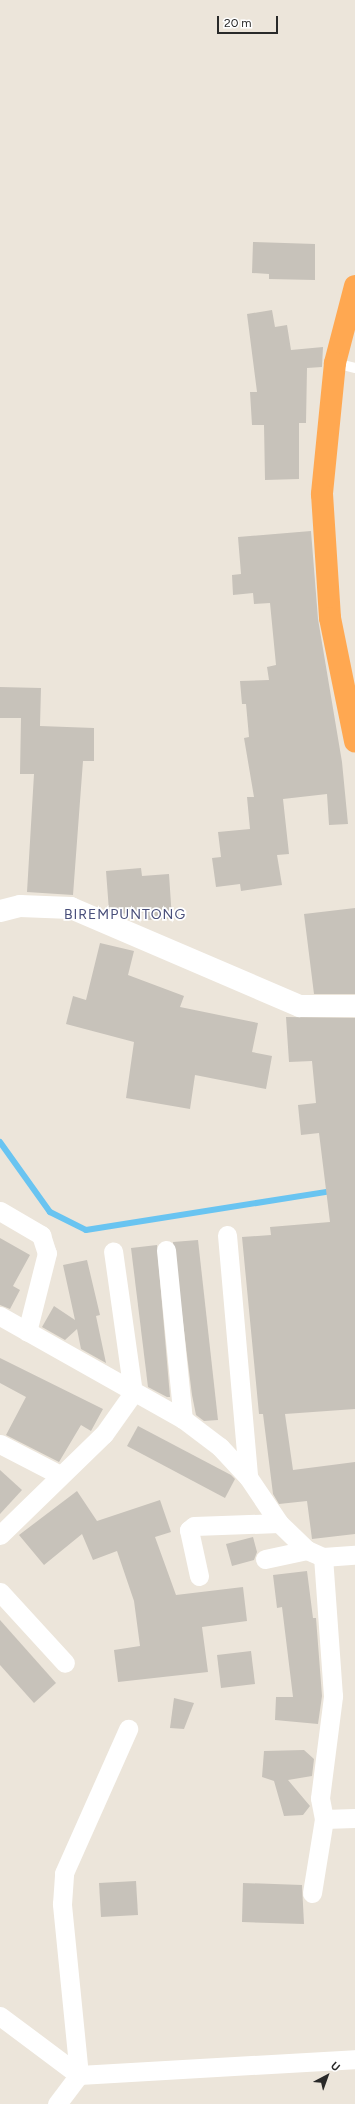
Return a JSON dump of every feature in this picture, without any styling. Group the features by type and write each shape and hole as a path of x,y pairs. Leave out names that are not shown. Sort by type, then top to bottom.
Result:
{"highway":[{"path":"355,286 347,316 345,366 323,502 330,618 355,741"}],"street":[{"path":"0,911 20,906 71,908 300,1006 355,1006"},
{"path":"0,1211 41,1235 47,1253 27,1332"},
{"path":"227,1235 248,1477"},
{"path":"166,1250 183,1419"},
{"path":"0,1535 60,1475 104,1434 133,1393 113,1251"},
{"path":"0,1316 133,1393 183,1419 220,1447 248,1477 279,1523 315,1554 333,1696 320,1798 324,1819 312,1892"},
{"path":"0,1444 60,1475"},
{"path":"199,1576 189,1530 194,1526 279,1523"},
{"path":"264,1559 315,1554 355,1555"},
{"path":"0,1592 65,1663"},
{"path":"57,2104 79,2075 62,1904 64,1873 128,1729"},
{"path":"324,1819 355,1818"},
{"path":"0,2016 79,2075 355,2059"}],"building":[{"path":"253,242 315,244 315,280 269,279 269,274 252,273"},
{"path":"272,310 275,327 287,325 291,350 323,347 322,367 307,368 306,423 299,423 299,479 265,480 264,425 252,425 250,392 257,392 247,314"},
{"path":"311,531 318,619 342,762 348,824 329,825 327,794 283,799 289,854 277,855 282,885 241,891 240,884 216,887 212,858 221,857 218,832 250,829 247,797 254,797 244,738 249,737 246,704 242,704 240,681 269,680 267,667 276,665 270,603 254,604 253,593 233,595 232,575 241,574 238,537"},
{"path":"0,687 41,688 40,726 94,728 94,761 83,761 73,895 27,892 34,774 20,774 21,718 0,718"},
{"path":"141,868 142,876 169,874 172,919 147,920 147,912 118,914 109,911 106,871"},
{"path":"355,908 355,994 314,994 304,914"},
{"path":"100,943 134,951 128,975 184,996 180,1007 258,1023 252,1052 272,1056 266,1089 195,1075 190,1109 126,1098 134,1042 66,1024 73,996 86,1000"},
{"path":"286,1017 355,1018 355,1409 285,1414 293,1470 355,1462 355,1534 312,1539 307,1501 279,1504 273,1494 263,1414 259,1414 242,1237 271,1235 270,1227 330,1222 319,1133 301,1135 298,1105 316,1103 312,1061 289,1062"},
{"path":"0,1238 30,1255 13,1286 20,1290 10,1309 0,1305"},
{"path":"198,1240 218,1420 204,1421 196,1415 192,1395 173,1242"},
{"path":"157,1245 170,1397 167,1397 148,1387 131,1248"},
{"path":"87,1260 100,1315 96,1316 106,1363 81,1349 77,1329 65,1340 42,1327 54,1306 75,1320 63,1265"},
{"path":"0,1358 103,1409 91,1431 81,1425 59,1462 6,1435 26,1397 0,1383"},
{"path":"138,1426 231,1475 235,1479 225,1498 127,1446"},
{"path":"0,1470 22,1490 0,1514"},
{"path":"77,1491 97,1521 160,1500 171,1532 155,1537 176,1595 243,1587 247,1621 202,1627 208,1672 118,1682 114,1650 140,1646 134,1601 117,1551 93,1560 82,1534 44,1565 19,1535"},
{"path":"253,1537 257,1552 254,1560 232,1566 226,1544"},
{"path":"307,1571 313,1618 316,1618 322,1696 318,1724 275,1720 276,1697 293,1697 282,1607 277,1608 273,1575"},
{"path":"0,1620 56,1683 34,1703 0,1665"},
{"path":"251,1651 255,1684 221,1688 217,1655"},
{"path":"174,1698 194,1703 184,1729 170,1728"},
{"path":"304,1750 314,1759 312,1776 288,1780 310,1806 303,1815 284,1816 274,1781 262,1777 264,1751"},
{"path":"136,1881 138,1915 101,1917 99,1883"},
{"path":"243,1883 302,1885 304,1924 242,1922"}],"waterway":[{"path":"0,1142 50,1212 86,1230 333,1191"}],"district":[{"name":"BIREMPUNTONG","path":"125,915"}]}
